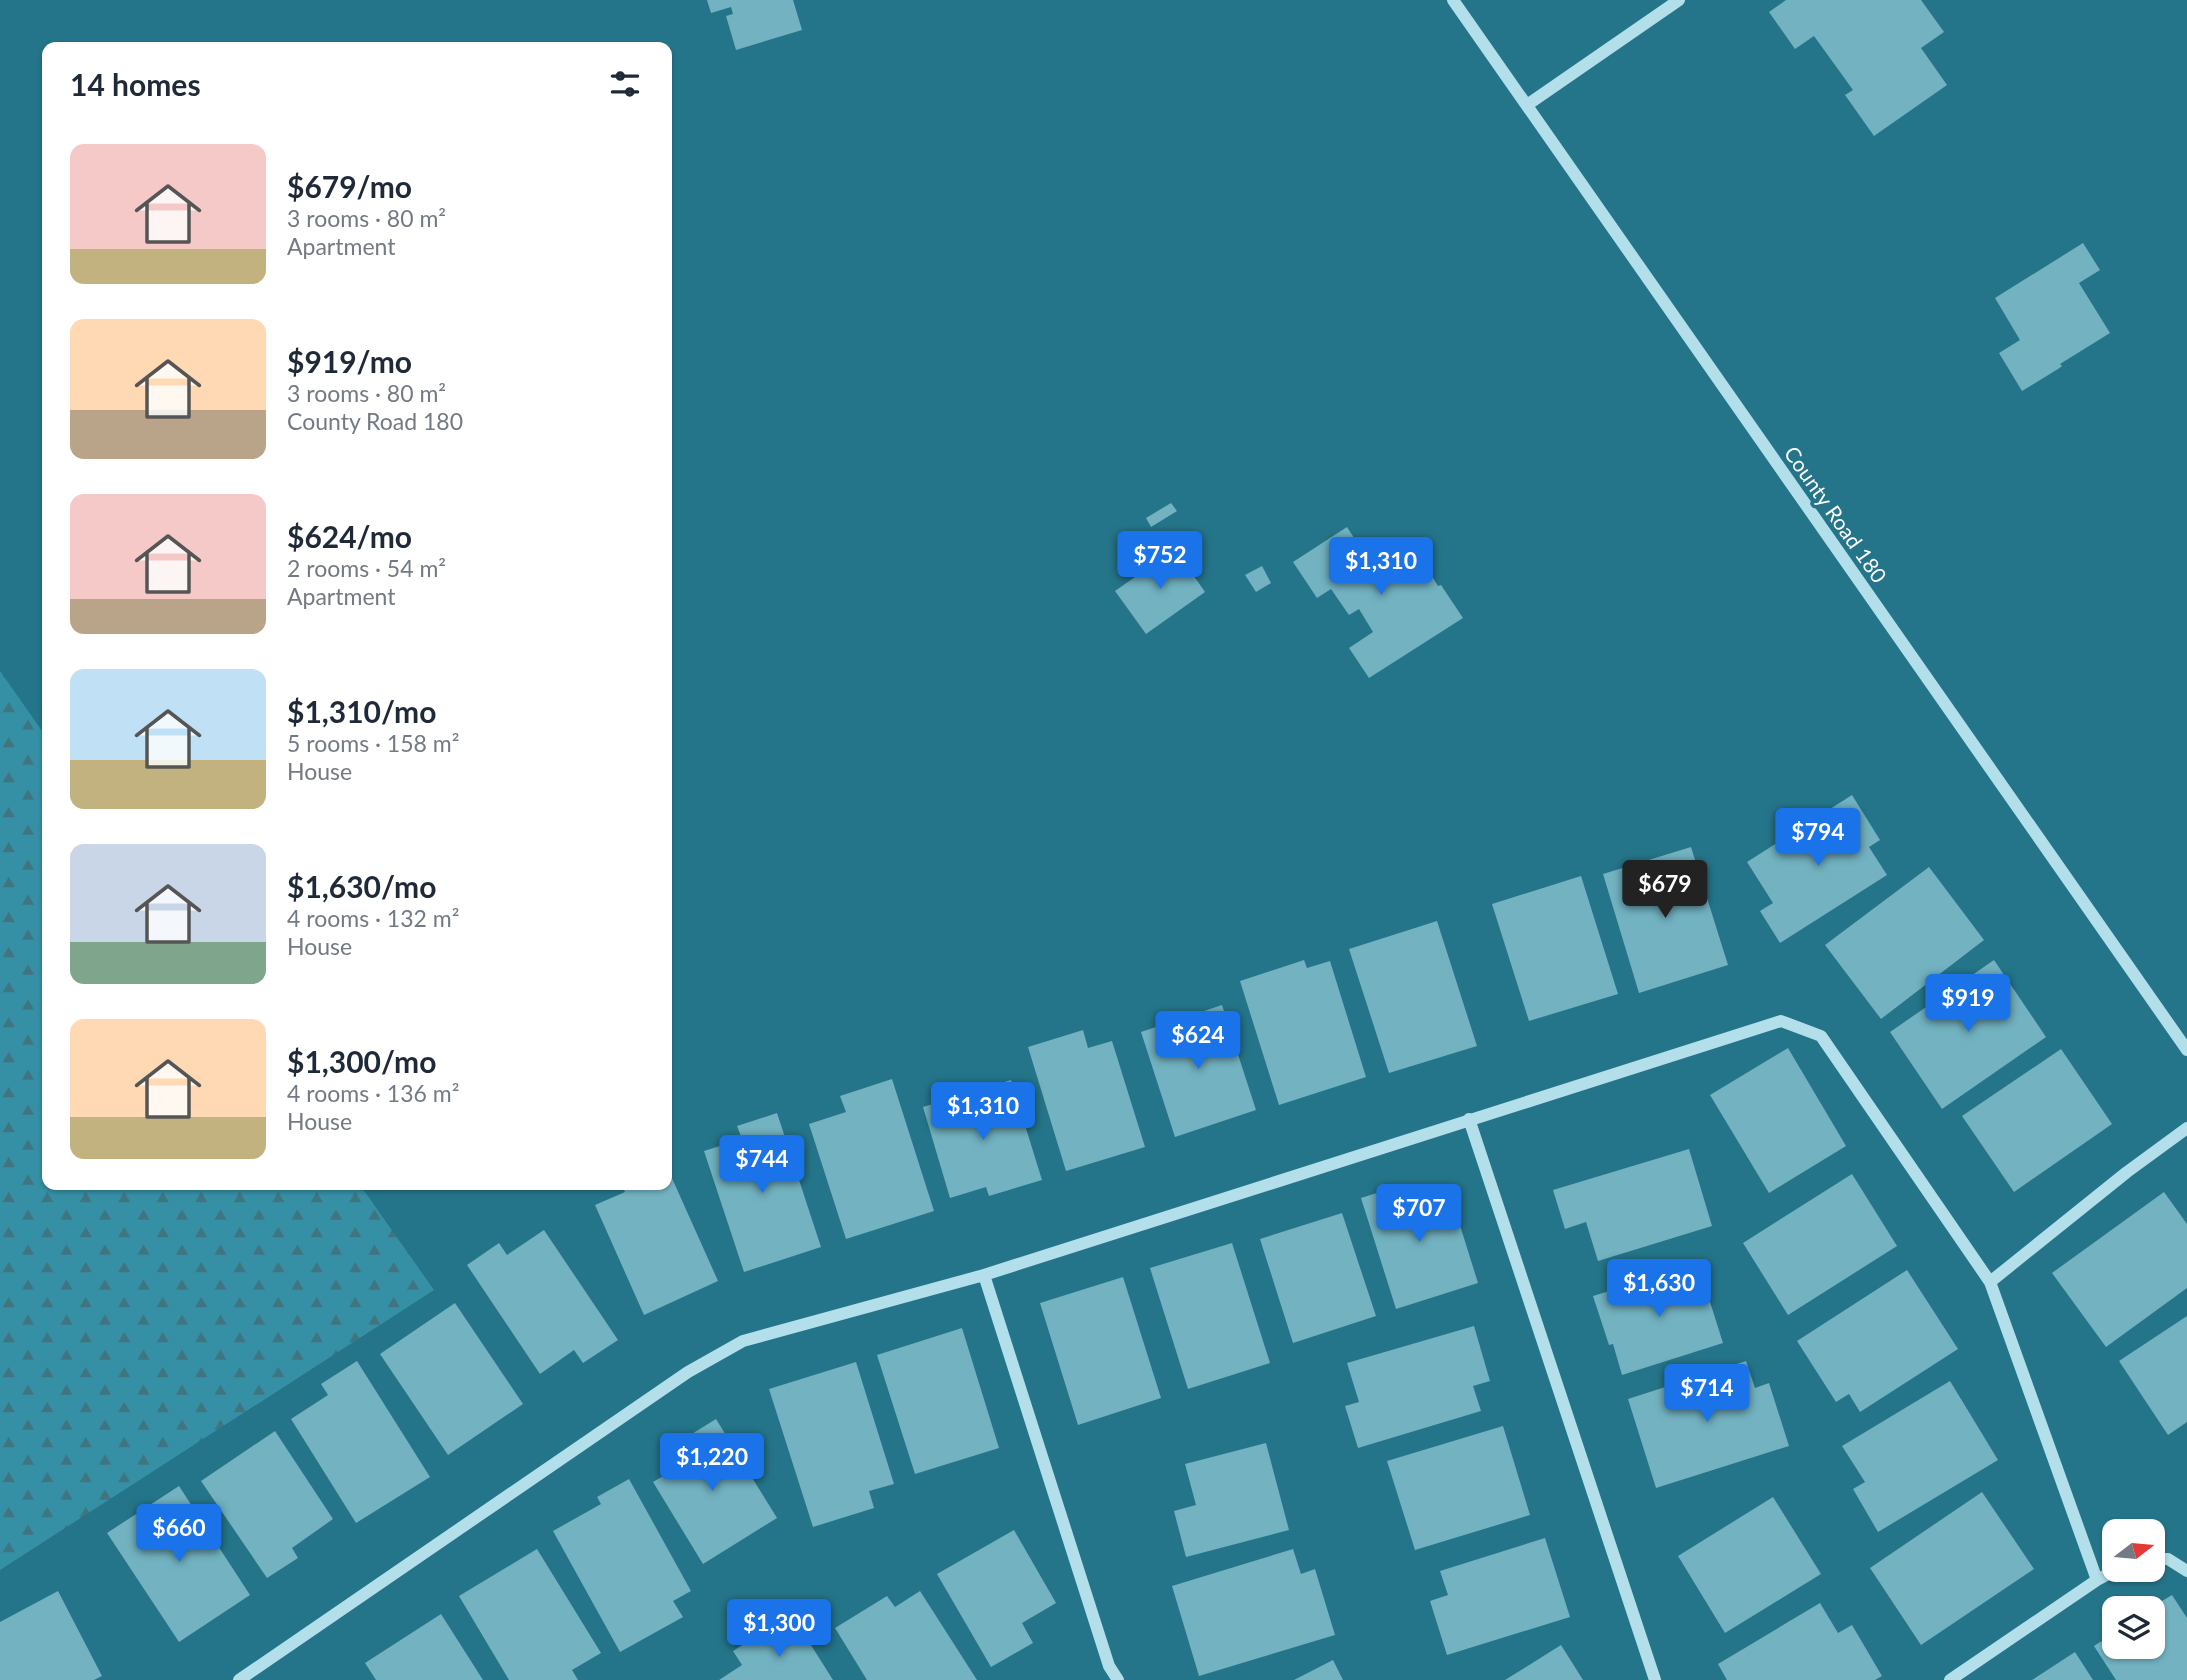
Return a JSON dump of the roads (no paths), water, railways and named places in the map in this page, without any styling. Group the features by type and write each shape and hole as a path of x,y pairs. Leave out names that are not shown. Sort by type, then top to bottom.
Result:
{"street":[{"name":"County Road 180","path":"1453,0 2187,1050"},
{"path":"1527,105 1679,0"},
{"path":"239,1680 688,1371 743,1341 984,1275 1781,1021 1821,1036 1990,1282 2097,1580"},
{"path":"1469,1119 1655,1680"},
{"path":"1990,1282 2127,1172 2187,1129"},
{"path":"984,1275 1109,1666 1118,1680"},
{"path":"2165,1559 2187,1572"},
{"path":"1950,1680 2102,1577"}]}
